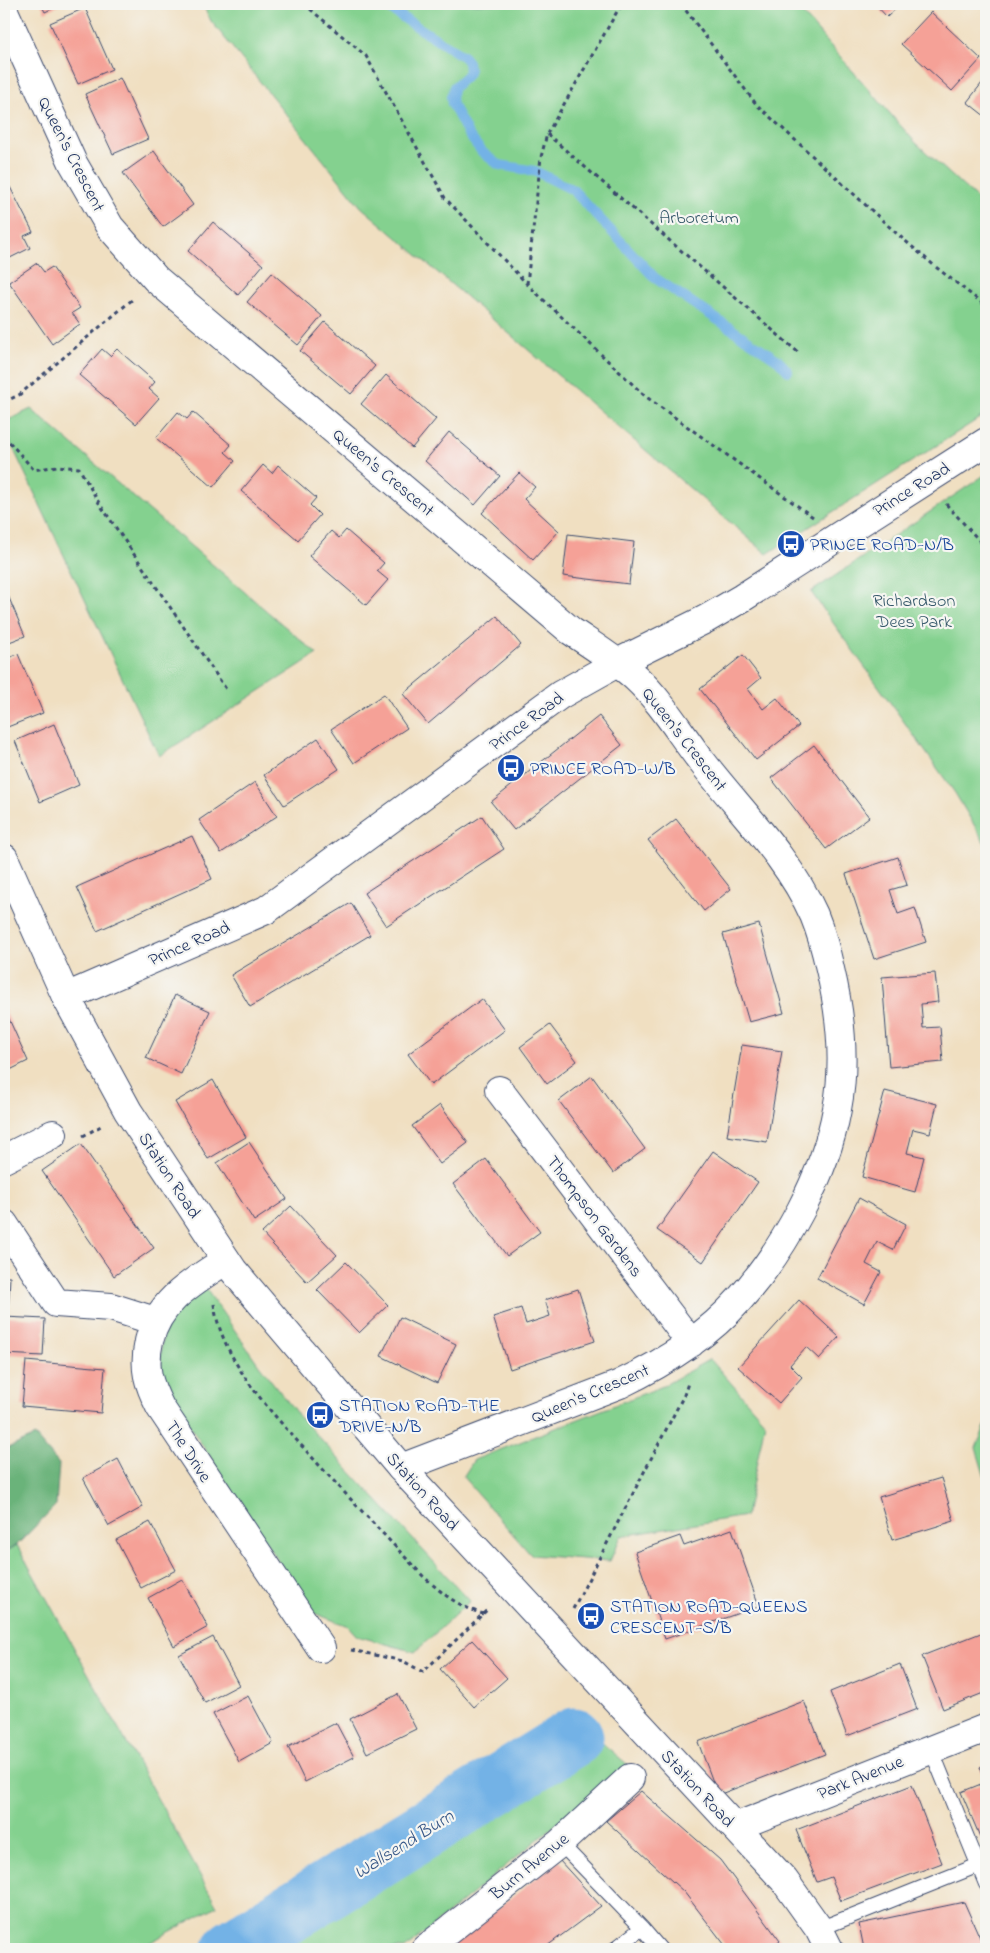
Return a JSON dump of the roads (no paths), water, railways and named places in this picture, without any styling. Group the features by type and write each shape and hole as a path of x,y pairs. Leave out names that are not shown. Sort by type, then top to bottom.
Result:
{"street":[{"name":"Queen's Crescent","path":"4,10 72,163 110,227 156,279 571,631 637,678 780,858 800,887 815,917 826,953 836,994 841,1034 841,1078 837,1110 825,1151 805,1200 778,1249 738,1302 691,1343 641,1374 620,1384 401,1468"},
{"name":"Prince Road","path":"66,997 266,910 560,695 617,663 706,619 742,598 986,442"},
{"name":"Station Road","path":"5,866 66,997 128,1111 218,1266 232,1270 401,1468 784,1880 824,1939"},
{"name":"Thompson Gardens","path":"499,1090 691,1343"},
{"path":"4,1159 53,1134"},
{"path":"4,1224 56,1303 110,1307 155,1322"},
{"name":"The Drive","path":"218,1266 173,1299 162,1310 155,1322 146,1364 152,1390 170,1423 320,1648"},
{"name":"Park Avenue","path":"735,1827 986,1728"},
{"name":"Burn Avenue","path":"425,1949 560,1842 630,1778"}],"lane":[{"path":"931,1749 986,1884"},
{"path":"560,1842 660,1949"},
{"path":"824,1939 979,1865"},
{"path":"615,1949 642,1928"}],"waterway":[{"path":"382,4 464,57 468,62 469,71 454,87 451,97 452,104 468,134 482,152 499,165 535,171 573,190 655,278 778,360 788,371"},
{"name":"Wallsend Burn","path":"232,1949 574,1737"}],"place":[{"name":"PRINCE ROAD-N/B","path":"791,544"},
{"name":"PRINCE ROAD-W/B","path":"511,768"},
{"name":"STATION ROAD-THE DRIVE-N/B","path":"320,1415"},
{"name":"STATION ROAD-QUEENS CRESCENT-S/B","path":"591,1616"}],"park label":[{"name":"Arboretum","path":"699,217"},
{"name":"Richardson Dees Park","path":"914,610"}]}
